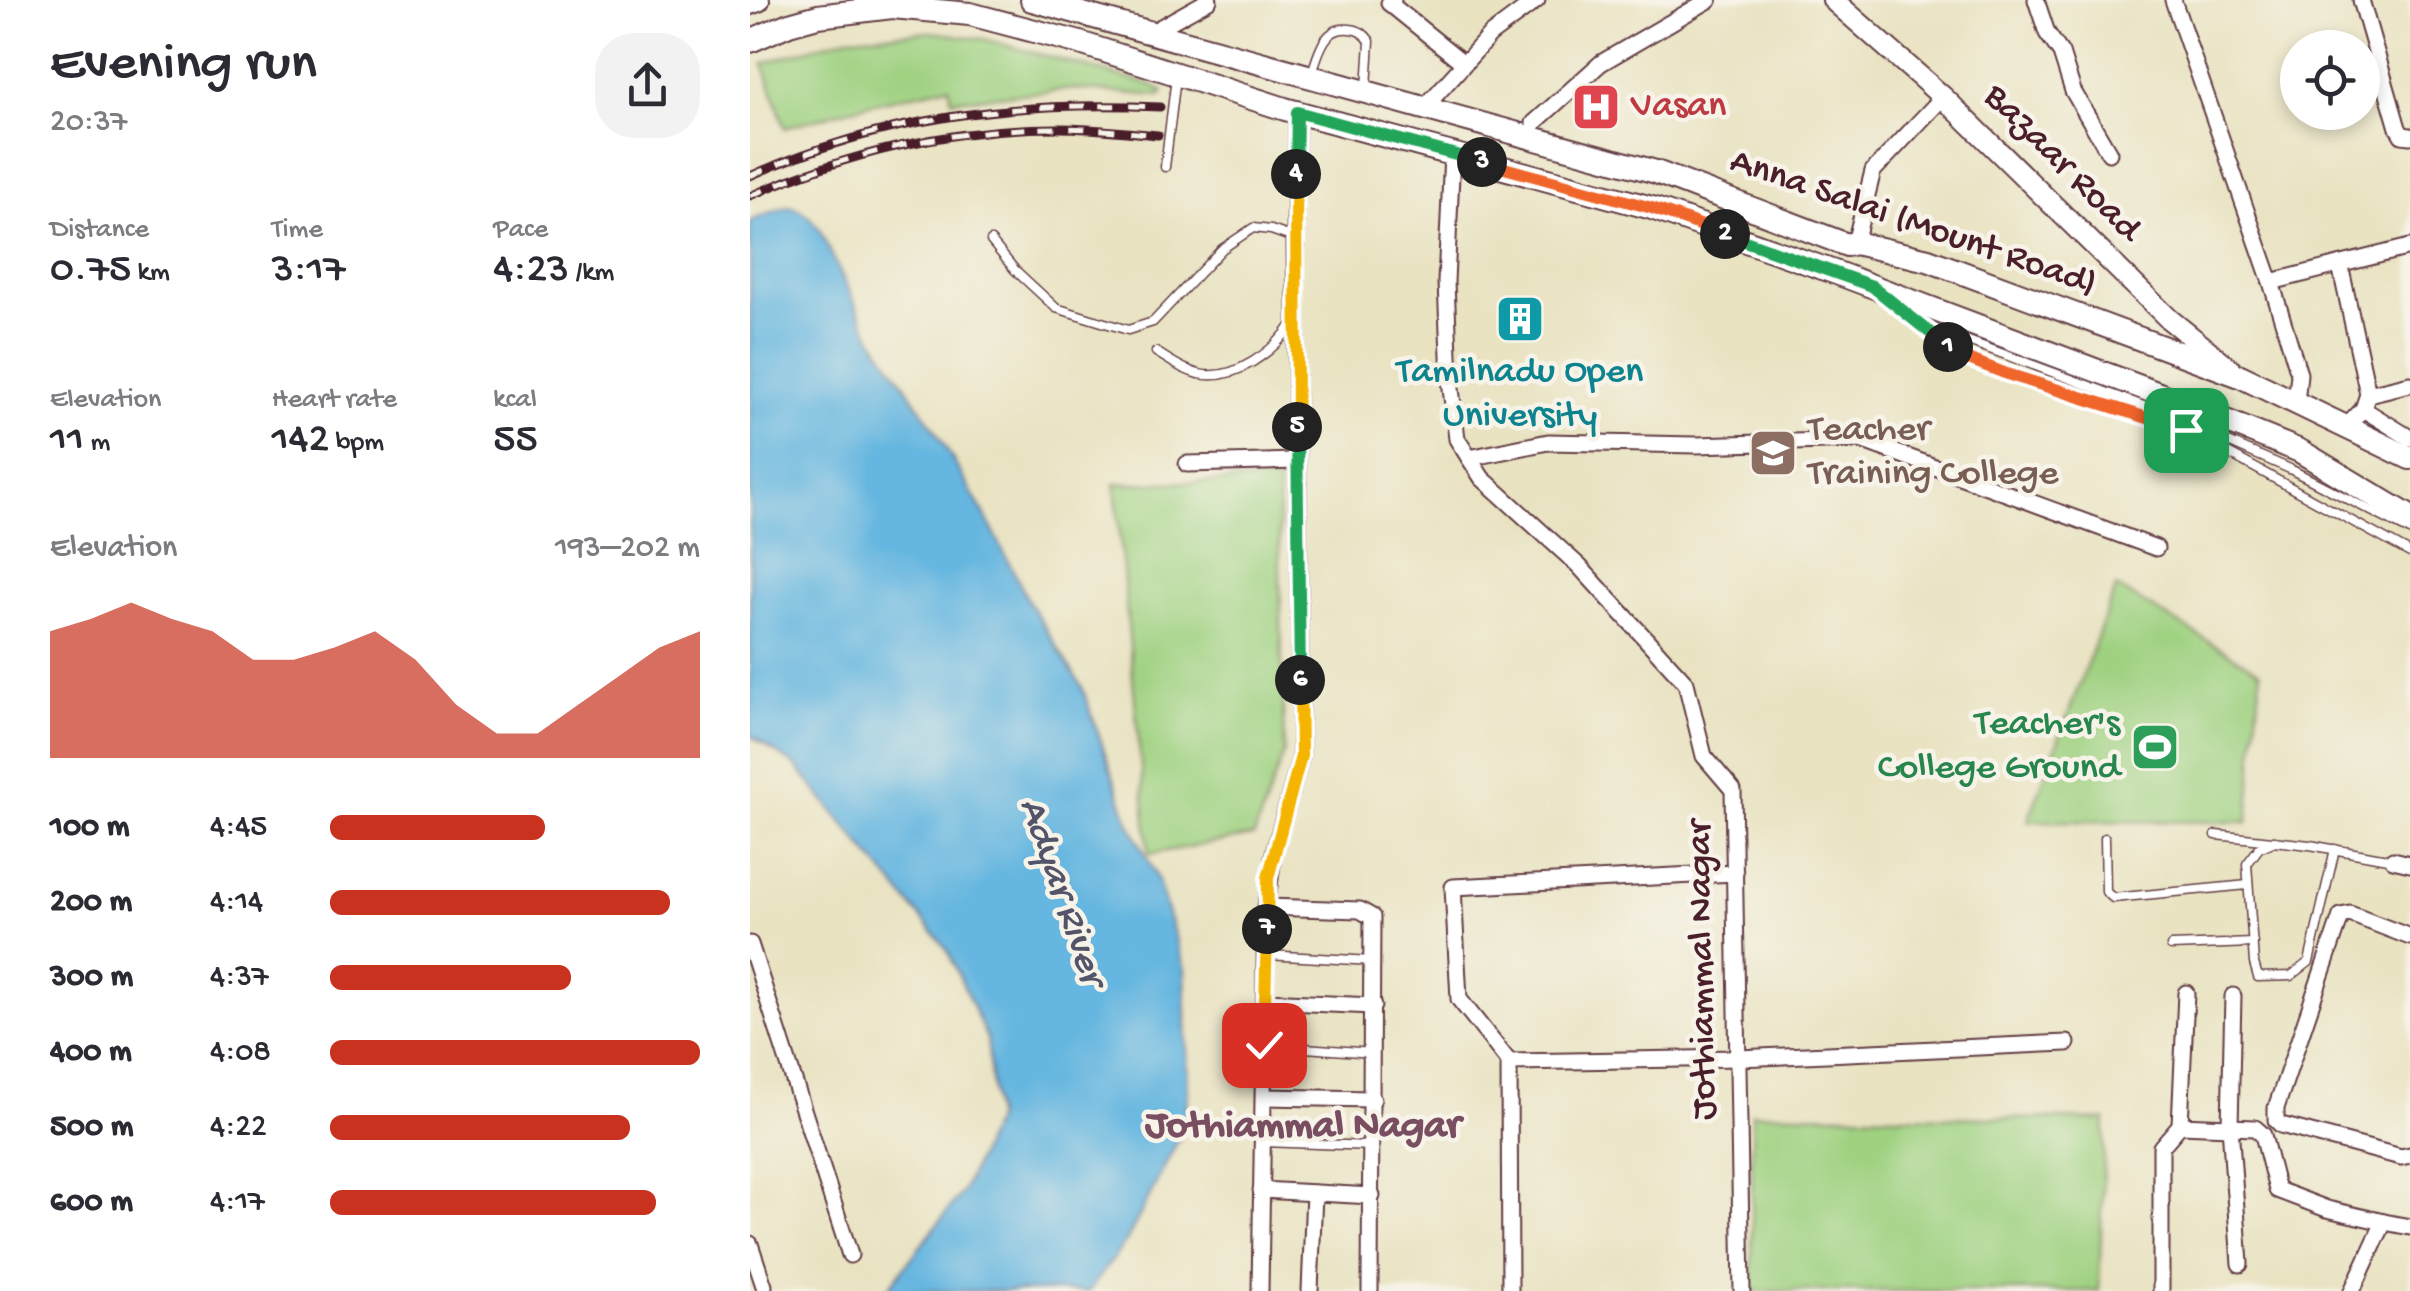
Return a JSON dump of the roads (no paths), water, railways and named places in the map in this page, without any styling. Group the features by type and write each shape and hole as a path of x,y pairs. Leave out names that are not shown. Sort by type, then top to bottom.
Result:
{"main road":[{"path":"750,3 758,0"},
{"name":"Anna Salai (Mount Road)","path":"1032,0 1656,172 1847,244 1928,260 2240,376 2296,403 2360,410 2410,458"},
{"name":"Anna Salai (Mount Road)","path":"750,41 818,16 892,7 970,14 1297,112 1652,208 2159,394 2300,452 2410,517"}],"street":[{"path":"1152,32 1209,0"},
{"path":"1393,0 1389,3 1462,62"},
{"path":"1425,107 1490,35 1537,0"},
{"path":"1534,124 1601,63 1708,0"},
{"name":"Bazaar Road","path":"1834,0 1943,97 2169,319 2240,376"},
{"path":"2036,0 2074,91 2109,153"},
{"path":"2173,0 2272,282 2299,374 2296,403"},
{"path":"2361,0 2398,128 2402,135 2410,136"},
{"path":"1856,243 1873,171 1943,97"},
{"path":"1260,1291 1266,907 1273,858 1301,756 1297,112"},
{"name":"Jothiammal Nagar","path":"1452,154 1446,282 1450,380 1458,439 1482,478 1580,566 1686,683 1704,756 1733,790 1742,1291"},
{"path":"2272,282 2410,246"},
{"path":"2340,265 2360,410"},
{"path":"2360,410 2410,384"},
{"path":"2360,410 2410,438"},
{"path":"1470,458 1548,442 1696,445 1861,440 2156,548"},
{"path":"1187,464 1297,461"},
{"path":"2393,860 2410,864"},
{"path":"1510,1291 1509,1062 1460,999 1453,887 1735,873"},
{"path":"1266,907 1369,913 1373,923 1370,1291"},
{"path":"2410,936 2350,914 2341,916 2276,1108 2276,1120 2281,1125 2401,1156 2410,1154"},
{"path":"750,944 850,1254"},
{"path":"2161,1291 2161,1147 2180,1126 2186,993"},
{"path":"2233,996 2230,1126 2240,1264"},
{"path":"1266,1001 1372,1006"},
{"path":"1509,1062 1739,1058 2067,1043"},
{"path":"1264,1097 1373,1100"},
{"path":"2180,1126 2254,1128 2263,1135 2278,1190 2327,1208 2410,1227"},
{"path":"1261,1190 1372,1196"},
{"path":"1310,1291 1314,1193"},
{"path":"2352,1291 2384,1222"},
{"path":"750,1244 764,1286"}],"lane":[{"path":"1311,76 1326,37 1335,30 1354,30 1364,33 1370,41 1367,91"},
{"path":"1165,167 1177,73"},
{"path":"992,241 1056,308 1128,330 1153,322 1222,249 1253,228 1295,238"},
{"path":"1872,286 1958,355 2186,430 2410,553"},
{"path":"1156,352 1203,375 1230,372 1267,353 1296,320"},
{"path":"1917,322 2157,411 2290,469 2410,531"},
{"path":"2216,835 2393,860"},
{"path":"2105,838 2106,892 2113,898 2248,885"},
{"path":"2275,841 2252,855 2247,864 2258,977 2291,976 2309,962 2335,849"},
{"path":"2171,946 2253,944"},
{"path":"1267,955 1372,960"},
{"path":"1264,1045 1373,1054"},
{"path":"1262,1142 1372,1146"}],"water":[{"name":"Adyar River","path":"788,206 802,211 819,229 870,334 934,428 1030,604 1082,687 1128,819 1157,878 1185,970 1188,1094 1183,1130 1127,1240 1089,1291 886,1291 963,1191 995,1119 987,1039 947,949 796,766 750,735 750,221"}],"railway":[{"path":"750,176 850,139 950,117 1053,107 1160,107"},
{"path":"750,196 824,167 939,138 1058,128 1158,135"}],"place":[{"name":"Vasan","path":"1596,107"},
{"name":"Tamilnadu Open University","path":"1520,319"},
{"name":"Teacher Training College","path":"1773,453"},
{"name":"Teacher's College Ground","path":"2155,747"}],"district":[{"name":"Jothiammal Nagar","path":"1303,1127"}]}
